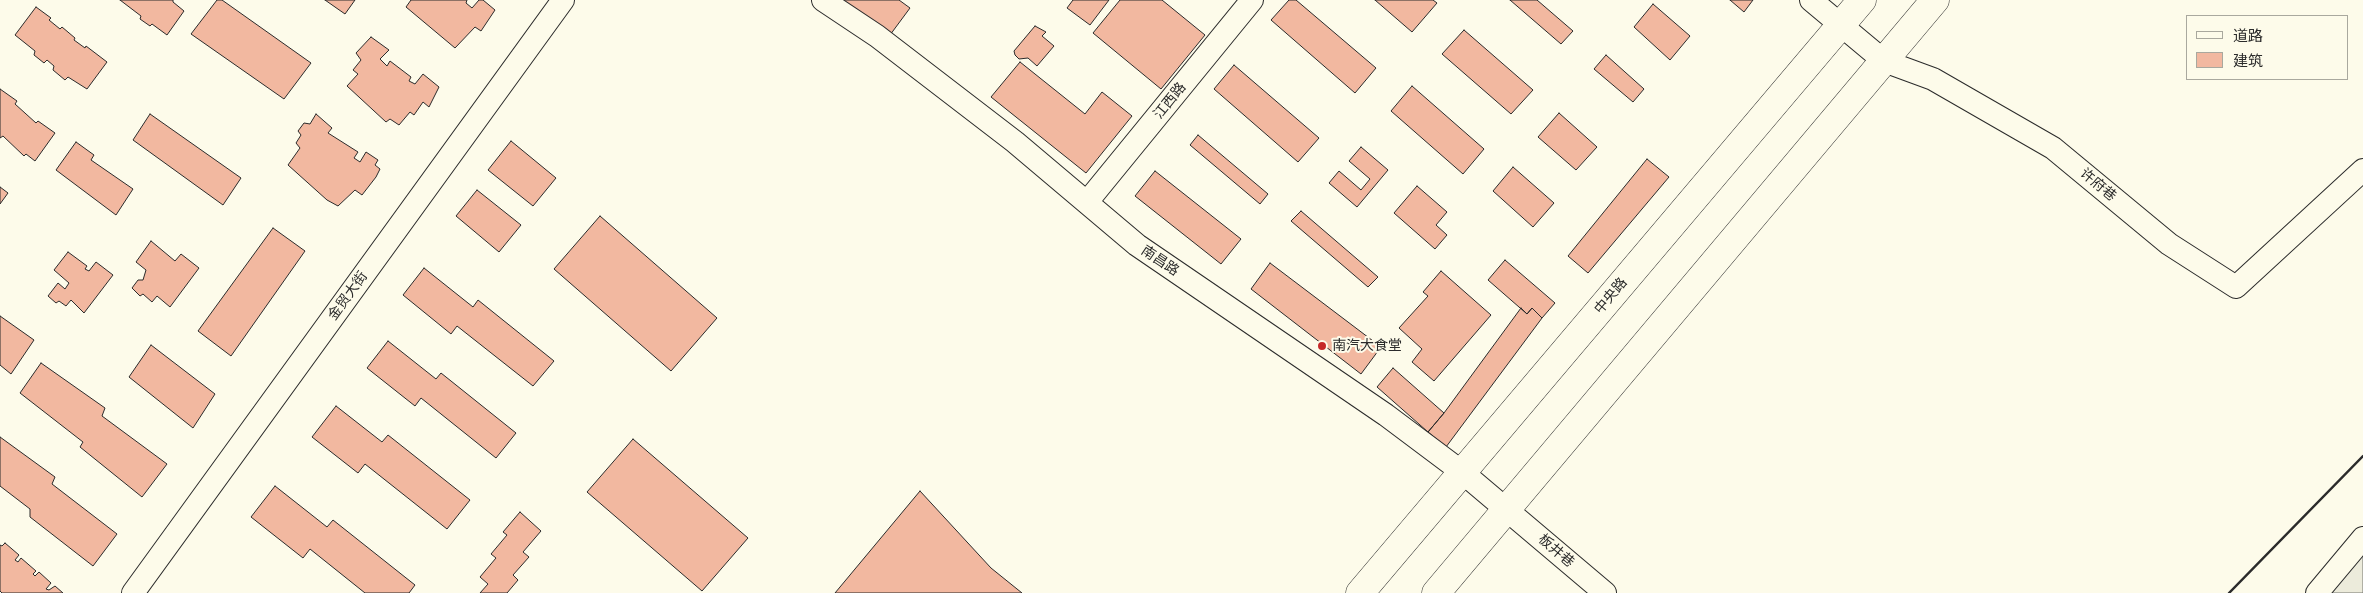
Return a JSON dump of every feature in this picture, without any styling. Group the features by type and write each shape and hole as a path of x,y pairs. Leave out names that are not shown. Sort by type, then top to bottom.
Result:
{"main road":[{"name":"中央路","path":"1360,593 1862,0"},
{"path":"1436,593 1935,0"}],"street":[{"name":"金贸大街","path":"133,593 563,0"},
{"name":"南昌路","path":"824,0 908,60 1015,142 1138,245 1386,415 1507,508"},
{"name":"江西路","path":"1087,202 1252,0"},
{"name":"许府巷","path":"1811,0 1884,61 1933,79 2053,148 2170,244 2236,287 2363,170"},
{"name":"板井巷","path":"1507,508 1605,593"},
{"path":"2317,593 2363,538"}],"shaded area":[{"path":"2363,532 2363,593 2310,593"}],"building":[{"path":"120,0 173,0 184,11 167,35 152,24 150,26 140,19 141,16"},
{"path":"217,0 222,0 311,63 284,99 191,34"},
{"path":"325,0 355,0 345,14"},
{"path":"411,0 467,0 466,3 472,8 479,0 483,0 495,10 481,31 475,27 455,48 406,7"},
{"path":"842,0 899,0 910,8 890,35"},
{"path":"1073,0 1109,0 1090,25 1067,8"},
{"path":"1120,0 1162,0 1205,35 1161,89 1093,33"},
{"path":"1289,0 1296,0 1376,68 1355,93 1271,20"},
{"path":"1375,0 1433,0 1437,3 1412,32"},
{"path":"1510,0 1537,0 1573,31 1561,44"},
{"path":"1730,0 1753,0 1744,12"},
{"path":"1653,4 1690,36 1670,60 1634,27"},
{"path":"36,7 51,18 49,20 60,29 62,27 75,38 74,40 85,48 86,46 107,62 87,89 68,77 65,80 53,70 54,66 47,60 44,63 34,55 35,51 15,35"},
{"path":"1035,26 1046,32 1042,36 1054,46 1037,66 1028,58 1019,59 1014,51"},
{"path":"1464,30 1533,90 1511,114 1442,54"},
{"path":"371,37 389,50 380,59 387,66 390,61 411,77 409,81 415,84 423,74 439,87 429,107 423,102 414,115 410,112 399,125 390,119 386,122 347,86 358,74 353,70 361,60 356,53"},
{"path":"1606,55 1644,89 1633,102 1594,69"},
{"path":"1020,62 1085,114 1102,92 1132,116 1086,173 991,97"},
{"path":"1234,65 1319,138 1298,162 1214,89"},
{"path":"1412,86 1484,149 1463,174 1391,111"},
{"path":"0,89 17,101 15,104 36,123 38,121 55,133 35,161 26,154 24,156 3,136 0,138"},
{"path":"1559,113 1597,147 1576,170 1538,137"},
{"path":"150,114 241,178 223,205 133,140"},
{"path":"316,114 332,128 328,133 358,152 354,158 360,162 366,152 378,160 375,165 380,169 362,195 355,190 338,206 327,200 288,165 300,148 296,143 301,135 298,131 304,123 310,124"},
{"path":"1198,135 1268,194 1260,204 1190,145"},
{"path":"511,141 556,178 533,206 488,170"},
{"path":"76,142 94,155 91,160 133,189 116,215 56,170"},
{"path":"1361,147 1388,170 1357,207 1329,183 1339,171 1361,190 1370,179 1349,161"},
{"path":"1647,159 1669,177 1588,273 1568,256"},
{"path":"1513,167 1554,203 1533,227 1493,191"},
{"path":"1155,171 1241,239 1221,264 1135,196"},
{"path":"1417,186 1447,212 1436,225 1447,235 1435,249 1394,213"},
{"path":"0,187 8,193 0,204"},
{"path":"477,190 521,225 499,252 456,216"},
{"path":"1301,211 1378,277 1368,287 1291,221"},
{"path":"600,216 717,318 671,371 554,269"},
{"path":"273,228 305,251 231,356 198,331"},
{"path":"151,241 175,261 181,254 199,268 170,307 157,296 152,302 143,294 140,296 132,288 138,280 143,280 146,270 136,262"},
{"path":"68,252 87,266 85,269 89,271 96,262 113,275 84,313 71,300 66,306 59,301 56,303 48,296 58,283 65,289 69,283 54,270"},
{"path":"1505,260 1555,303 1542,318 1532,308 1527,314 1488,280"},
{"path":"1270,263 1381,347 1361,374 1251,289"},
{"path":"424,268 473,307 478,300 554,361 533,386 457,326 451,334 403,295"},
{"path":"1441,271 1491,315 1434,381 1412,362 1422,349 1399,328 1428,296 1423,292"},
{"path":"1521,308 1527,314 1532,308 1542,318 1446,447 1428,432"},
{"path":"0,316 34,340 11,374 0,365"},
{"path":"388,341 436,379 441,373 516,433 496,458 421,398 415,406 367,368"},
{"path":"151,345 215,394 193,428 129,377"},
{"path":"41,363 105,408 102,416 167,464 142,497 80,447 83,442 20,393"},
{"path":"1393,368 1444,413 1428,432 1377,387"},
{"path":"336,406 382,442 388,435 470,500 447,529 365,464 358,473 312,437"},
{"path":"0,437 55,477 52,484 117,534 93,566 30,517 30,509 0,486"},
{"path":"633,439 748,538 702,591 587,492"},
{"path":"275,486 327,527 333,520 415,585 409,593 365,593 310,549 303,558 251,517"},
{"path":"920,491 991,568 1022,593 835,593"},
{"path":"520,512 541,531 523,552 529,557 513,575 518,580 507,593 480,593 488,584 480,577 496,558 491,554 507,535 503,532"},
{"path":"5,543 19,555 15,560 18,562 21,558 36,571 33,574 35,576 39,572 51,583 46,589 49,590 55,586 63,593 2,593 0,591 0,545 2,546"}],"wall":[{"path":"2229,593 2363,456"}],"place":[{"name":"南汽大食堂","path":"1322,346"}]}
